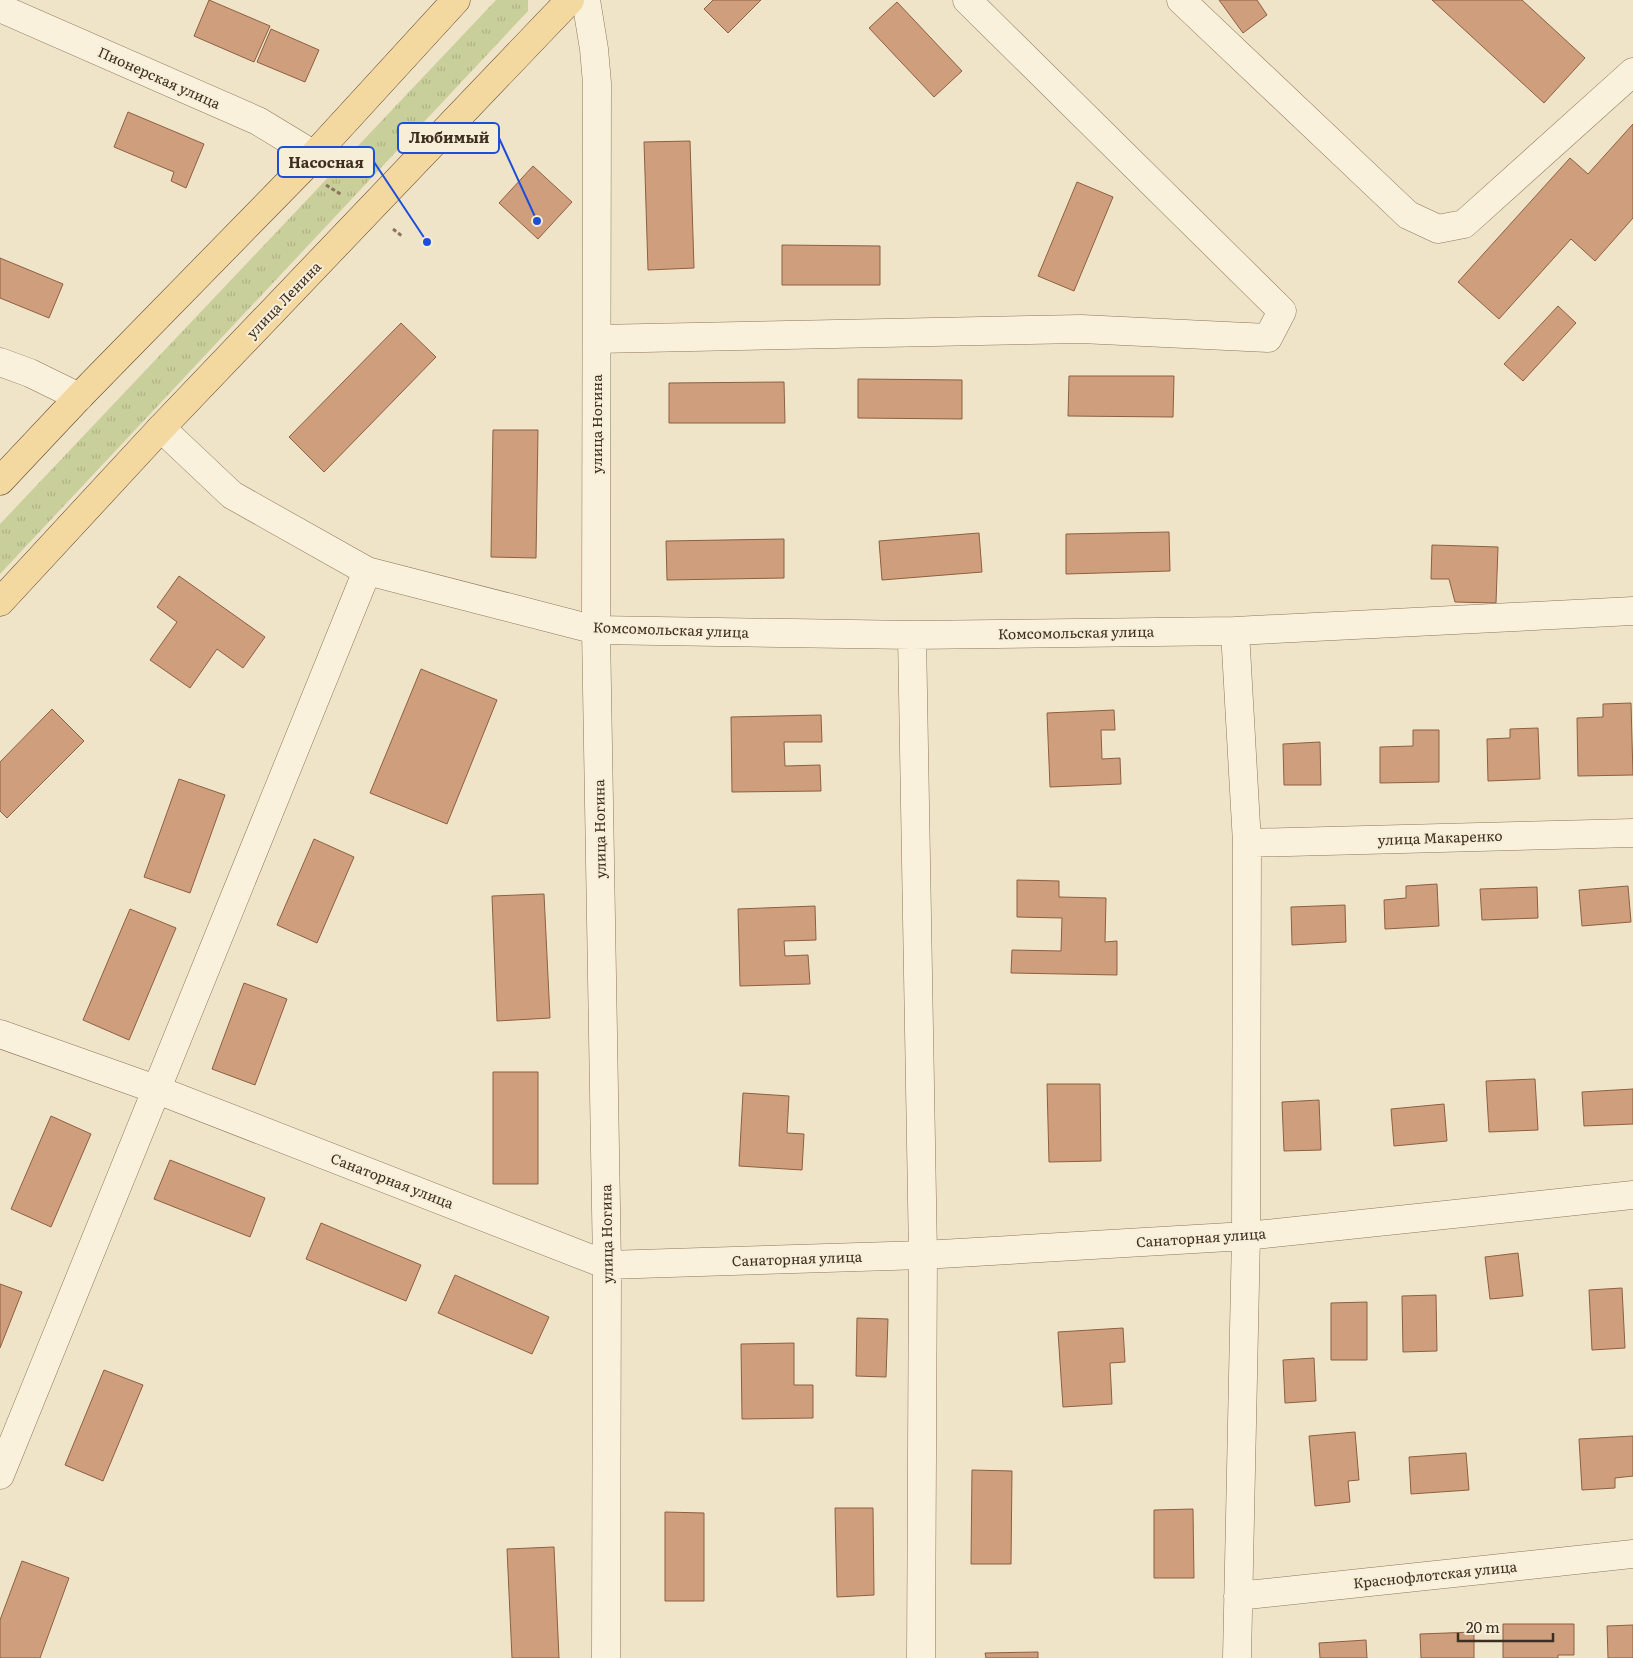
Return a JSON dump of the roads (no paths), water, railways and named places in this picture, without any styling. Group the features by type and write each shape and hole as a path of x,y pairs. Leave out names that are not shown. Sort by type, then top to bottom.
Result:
{"main road":[{"path":"0,481 79,397 302,169 456,0"},
{"path":"545,28 547,0"},
{"name":"улица Ленина","path":"0,602 162,428 570,0"}],"street":[{"name":"улица Ногина","path":"586,0 594,49 597,84 596,630 607,1265 606,1658"},
{"path":"597,339 1081,329 1268,338 1282,311 967,0"},
{"path":"1181,0 1408,215 1438,229 1464,224 1633,72"},
{"name":"Пионерская улица","path":"0,8 258,122 314,155"},
{"path":"0,362 30,373 79,397"},
{"name":"Комсомольская улица","path":"162,428 232,495 367,571 596,630 912,635 1234,631 1633,611"},
{"path":"0,1475 155,1088 367,571"},
{"path":"1234,631 1247,843 1246,1236 1236,1658"},
{"path":"912,635 923,1255 921,1658"},
{"name":"улица Макаренко","path":"1247,843 1633,833"},
{"name":"Санаторная улица","path":"0,1034 155,1088 607,1265 923,1255 1246,1236 1633,1195"},
{"name":"Краснофлотская улица","path":"1238,1596 1633,1554"}],"place":[{"name":"Любимый","path":"537,221"},
{"name":"Насосная","path":"427,242"}]}
